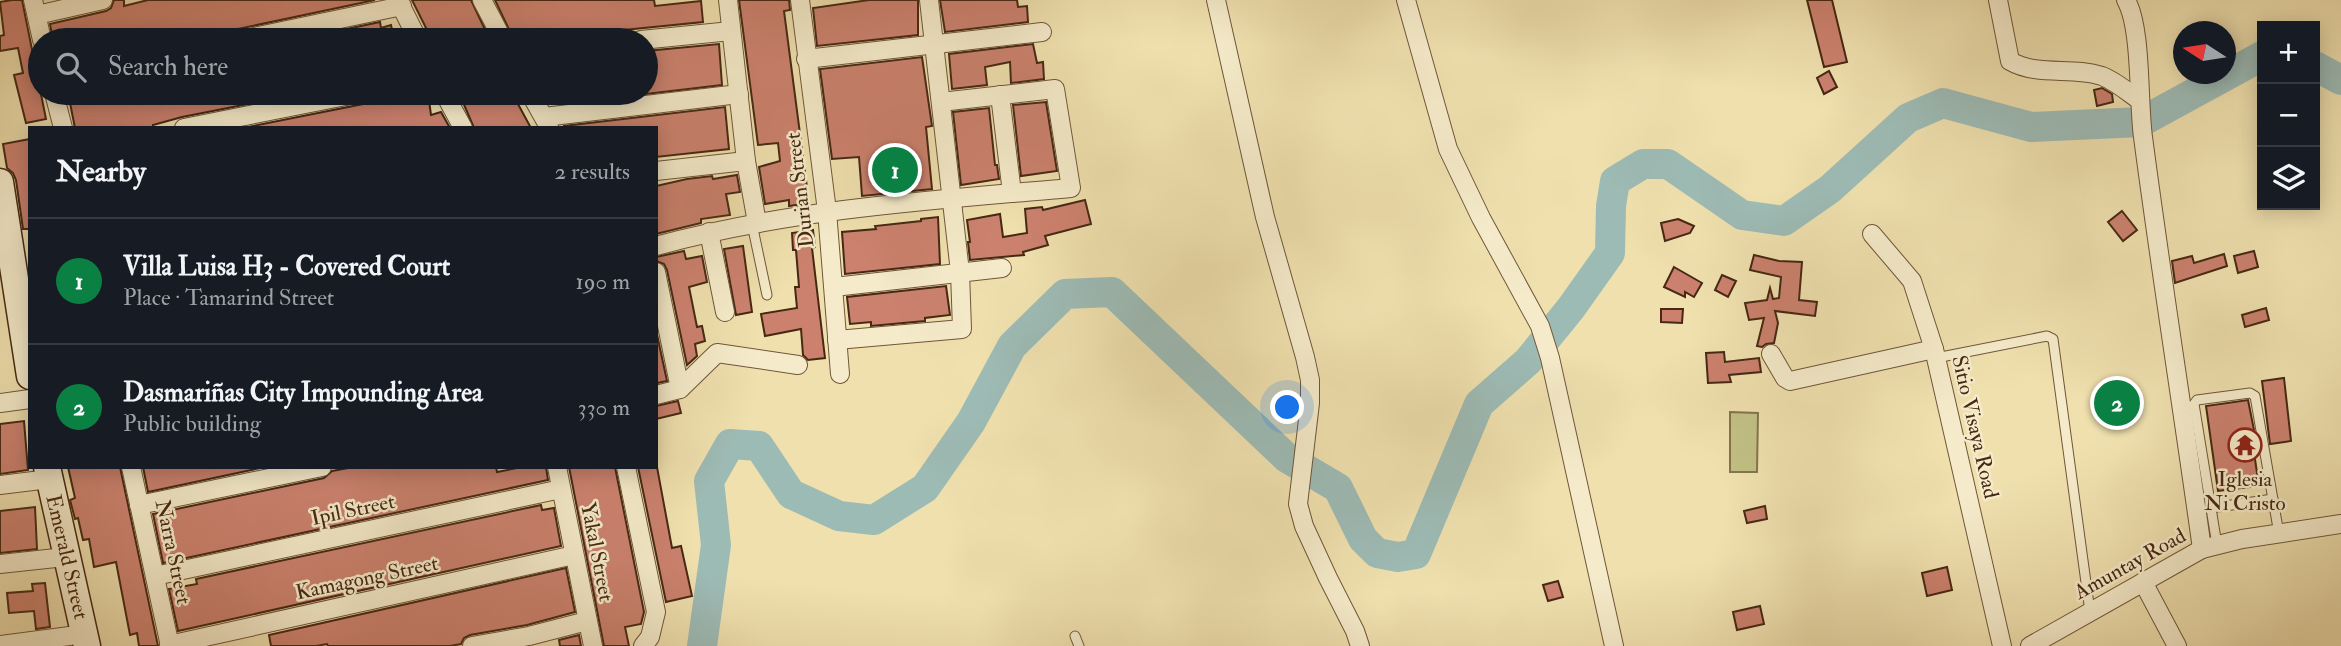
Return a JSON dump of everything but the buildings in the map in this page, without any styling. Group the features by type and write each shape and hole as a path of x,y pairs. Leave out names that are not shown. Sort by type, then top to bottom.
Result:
{"street":[{"path":"39,28 35,8 103,0"},
{"path":"482,0 497,28"},
{"path":"727,0 755,223"},
{"name":"Durian Street","path":"801,0 806,59 827,211 840,374"},
{"path":"837,340 962,329 960,272 929,0"},
{"path":"1216,0 1265,217 1310,380 1307,436 1298,504 1304,526 1360,646"},
{"path":"1406,0 1448,149 1481,218 1540,326 1550,358 1614,646"},
{"path":"1998,0 2010,61 2018,66 2042,70 2102,76 2140,103"},
{"path":"2126,0 2132,9 2136,35 2143,133 2210,547"},
{"path":"292,28 400,3 412,28"},
{"path":"658,38 731,31"},
{"path":"806,59 1042,32"},
{"path":"658,245 709,232 827,211 1071,188 1055,89 941,102"},
{"path":"537,105 546,122 739,94"},
{"path":"1000,95 1012,193"},
{"path":"57,105 62,126"},
{"path":"194,126 300,105"},
{"path":"451,105 462,126"},
{"path":"658,171 747,161"},
{"path":"1,188 7,258 17,290 10,321 28,370"},
{"path":"709,232 725,312"},
{"name":"Sitio Visaya Road","path":"1872,234 1912,281 1935,354 2002,646"},
{"path":"834,287 1002,268"},
{"path":"658,282 680,389"},
{"path":"658,394 680,389 717,354 798,365"},
{"path":"1771,354 1784,378 1790,381 1935,354"},
{"path":"0,403 28,399"},
{"name":"Narra Street","path":"131,469 170,645"},
{"path":"139,505 313,469"},
{"name":"Yakal Street","path":"557,469 593,646"},
{"path":"626,469 656,612 650,637 643,646"},
{"path":"0,485 48,473"},
{"name":"Emerald Street","path":"48,473 86,640"},
{"name":"Ipil Street","path":"155,576 561,489"},
{"name":"Amuntay Road","path":"2030,646 2210,547 2341,524"},
{"name":"Kamagong Street","path":"170,645 575,555"},
{"path":"0,565 65,556"},
{"path":"2143,582 2177,646"},
{"path":"472,646 529,636 587,621"},
{"path":"0,645 86,640"}],"lane":[{"path":"755,223 767,295"},
{"path":"1935,354 2047,336 2053,339 2090,612"},
{"path":"2210,547 2211,508 2194,404 2197,400 2250,393 2255,396 2278,534"},
{"path":"2211,508 2273,499"},
{"path":"1075,636 1079,646"}],"shaded area":[{"path":"1730,412 1758,413 1757,472 1730,472"}],"waterway":[{"path":"702,646 716,545 709,481 730,444 759,446 791,494 839,516 874,520 925,488 971,422 1012,346 1065,294 1112,292 1287,458 1338,488 1363,539 1377,553 1398,557 1416,554 1479,404 1528,361 1571,308 1610,253 1611,206 1615,181 1643,164 1668,164 1742,215 1784,221 1830,189 1908,118 1943,103 2031,127 2141,122 2257,59"},
{"path":"2320,69 2341,80"}],"place":[{"name":"Villa Luisa H3 - Covered Court","path":"895,170"},
{"name":"Dasmariñas City Impounding Area","path":"2117,403"},
{"name":"Iglesia Ni Cristo","path":"2245,445"}]}
